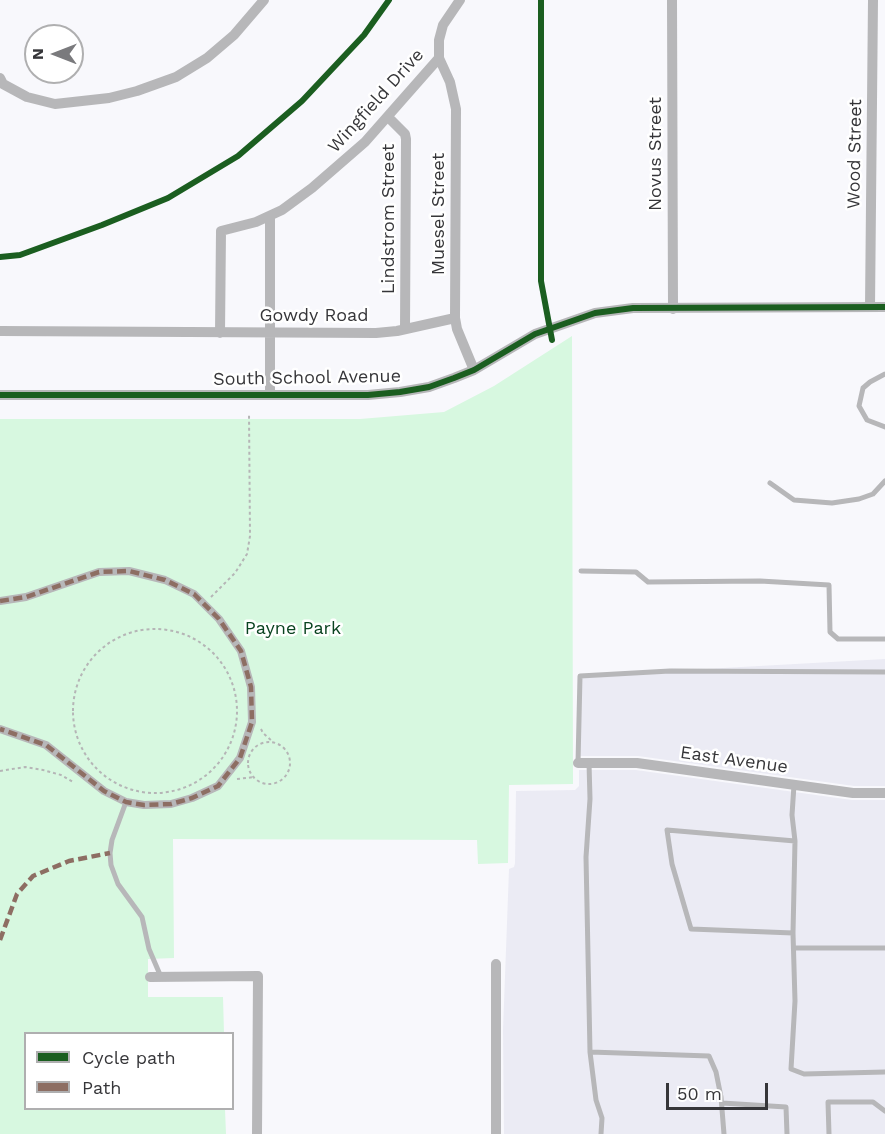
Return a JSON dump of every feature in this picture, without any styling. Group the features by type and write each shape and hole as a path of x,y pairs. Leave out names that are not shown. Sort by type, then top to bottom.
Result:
{"street":[{"path":"1,83 27,97 55,104 109,98 137,91 176,77 207,58 234,35 264,0"},
{"name":"Wingfield Drive","path":"220,333 220,231 270,217 295,202 334,171 388,117 439,58 439,40 443,25 460,0"},
{"name":"Novus Street","path":"672,0 673,309"},
{"name":"Wood Street","path":"870,307 873,0"},
{"name":"Muesel Street","path":"439,58 450,82 456,109 455,318 457,329 474,370"},
{"name":"Lindstrom Street","path":"388,117 405,134 406,139 405,329"},
{"path":"270,217 270,395"},
{"name":"South School Avenue","path":"0,395 270,395 400,392 429,387 474,370 535,334 580,317 633,308 885,307"},
{"name":"Gowdy Road","path":"0,330 172,333 388,332 455,318"},
{"path":"0,601 26,597 99,572 129,571 165,580 194,594 219,619 241,651 251,687 252,722 240,758 218,786 192,798 171,804 144,805 126,802 104,791 46,745 0,729"},
{"name":"East Avenue","path":"584,763 637,763 854,793 885,793"},
{"path":"495,964 495,1134"},
{"path":"155,977 258,976 257,1134"}],"lane":[{"path":"885,374 863,388 859,406 867,420 885,427"},
{"path":"770,483 794,500 832,503 845,502 873,494 885,481"},
{"path":"582,571 636,572 648,582 760,581 829,585 830,632 838,639 885,639"},
{"path":"601,1134 602,1118 596,1100 590,1052 586,857 590,799 584,763 580,675 670,671 885,672"},
{"path":"794,784 792,815 795,842 793,933 795,1002 791,1069 804,1074 885,1072"},
{"path":"126,802 112,840 111,865 118,884 142,917 155,977"},
{"path":"793,933 692,929 672,864 668,830 795,842"},
{"path":"794,948 885,948"},
{"path":"590,1052 709,1056 716,1072 722,1103 724,1134"},
{"path":"829,1134 828,1102 873,1102 885,1111"},
{"path":"722,1103 786,1107 787,1134"}],"path":[{"path":"203,591 212,597 235,573 247,554 250,536 249,412"},
{"path":"160,628 191,636 217,656 233,684 238,716 230,748 210,774 181,789 151,793 134,791 119,785 93,766 76,739 72,706 80,675 99,649 127,632 160,628"},
{"path":"95,775 114,787 151,797 172,795 192,789 205,781 231,751 241,718 242,701"},
{"path":"231,784 236,779 245,777 255,777 266,783 274,783 287,774 290,758 280,745 263,734 259,723 258,730"},
{"path":"254,749 265,742 273,742"},
{"path":"255,743 249,759 249,767 255,777"},
{"path":"0,771 25,767 43,770 61,775 76,784 65,772"}],"shaded area":[{"path":"885,659 885,786 854,786 638,756 579,756 579,676"},
{"path":"579,770 636,770 852,800 885,800 885,1134 504,1134 503,1030 509,869 514,867 515,863 516,791 575,790 579,786"}],"green space":[{"name":"Payne Park","path":"572,336 573,784 509,785 508,863 478,864 477,840 173,839 174,958 148,959 148,997 223,997 224,1032 24,1032 24,1110 225,1110 226,1134 0,1134 0,419 360,419 444,412 494,386"}],"marked path":[{"path":"0,601 26,597 99,572 129,571 165,580 194,594 219,619 241,651 251,687 252,722 240,758 218,786 192,798 171,804 144,805 126,802 104,791 46,745 0,729"},
{"path":"0,940 17,894 33,876 69,861 110,853"}],"cycle path":[{"path":"0,257 20,255 168,198 238,156 302,101 364,35 389,0"},
{"path":"541,0 541,281 552,340"},
{"path":"0,395 368,395 400,392 429,387 474,370 535,334 595,313 633,308 885,307"}]}
